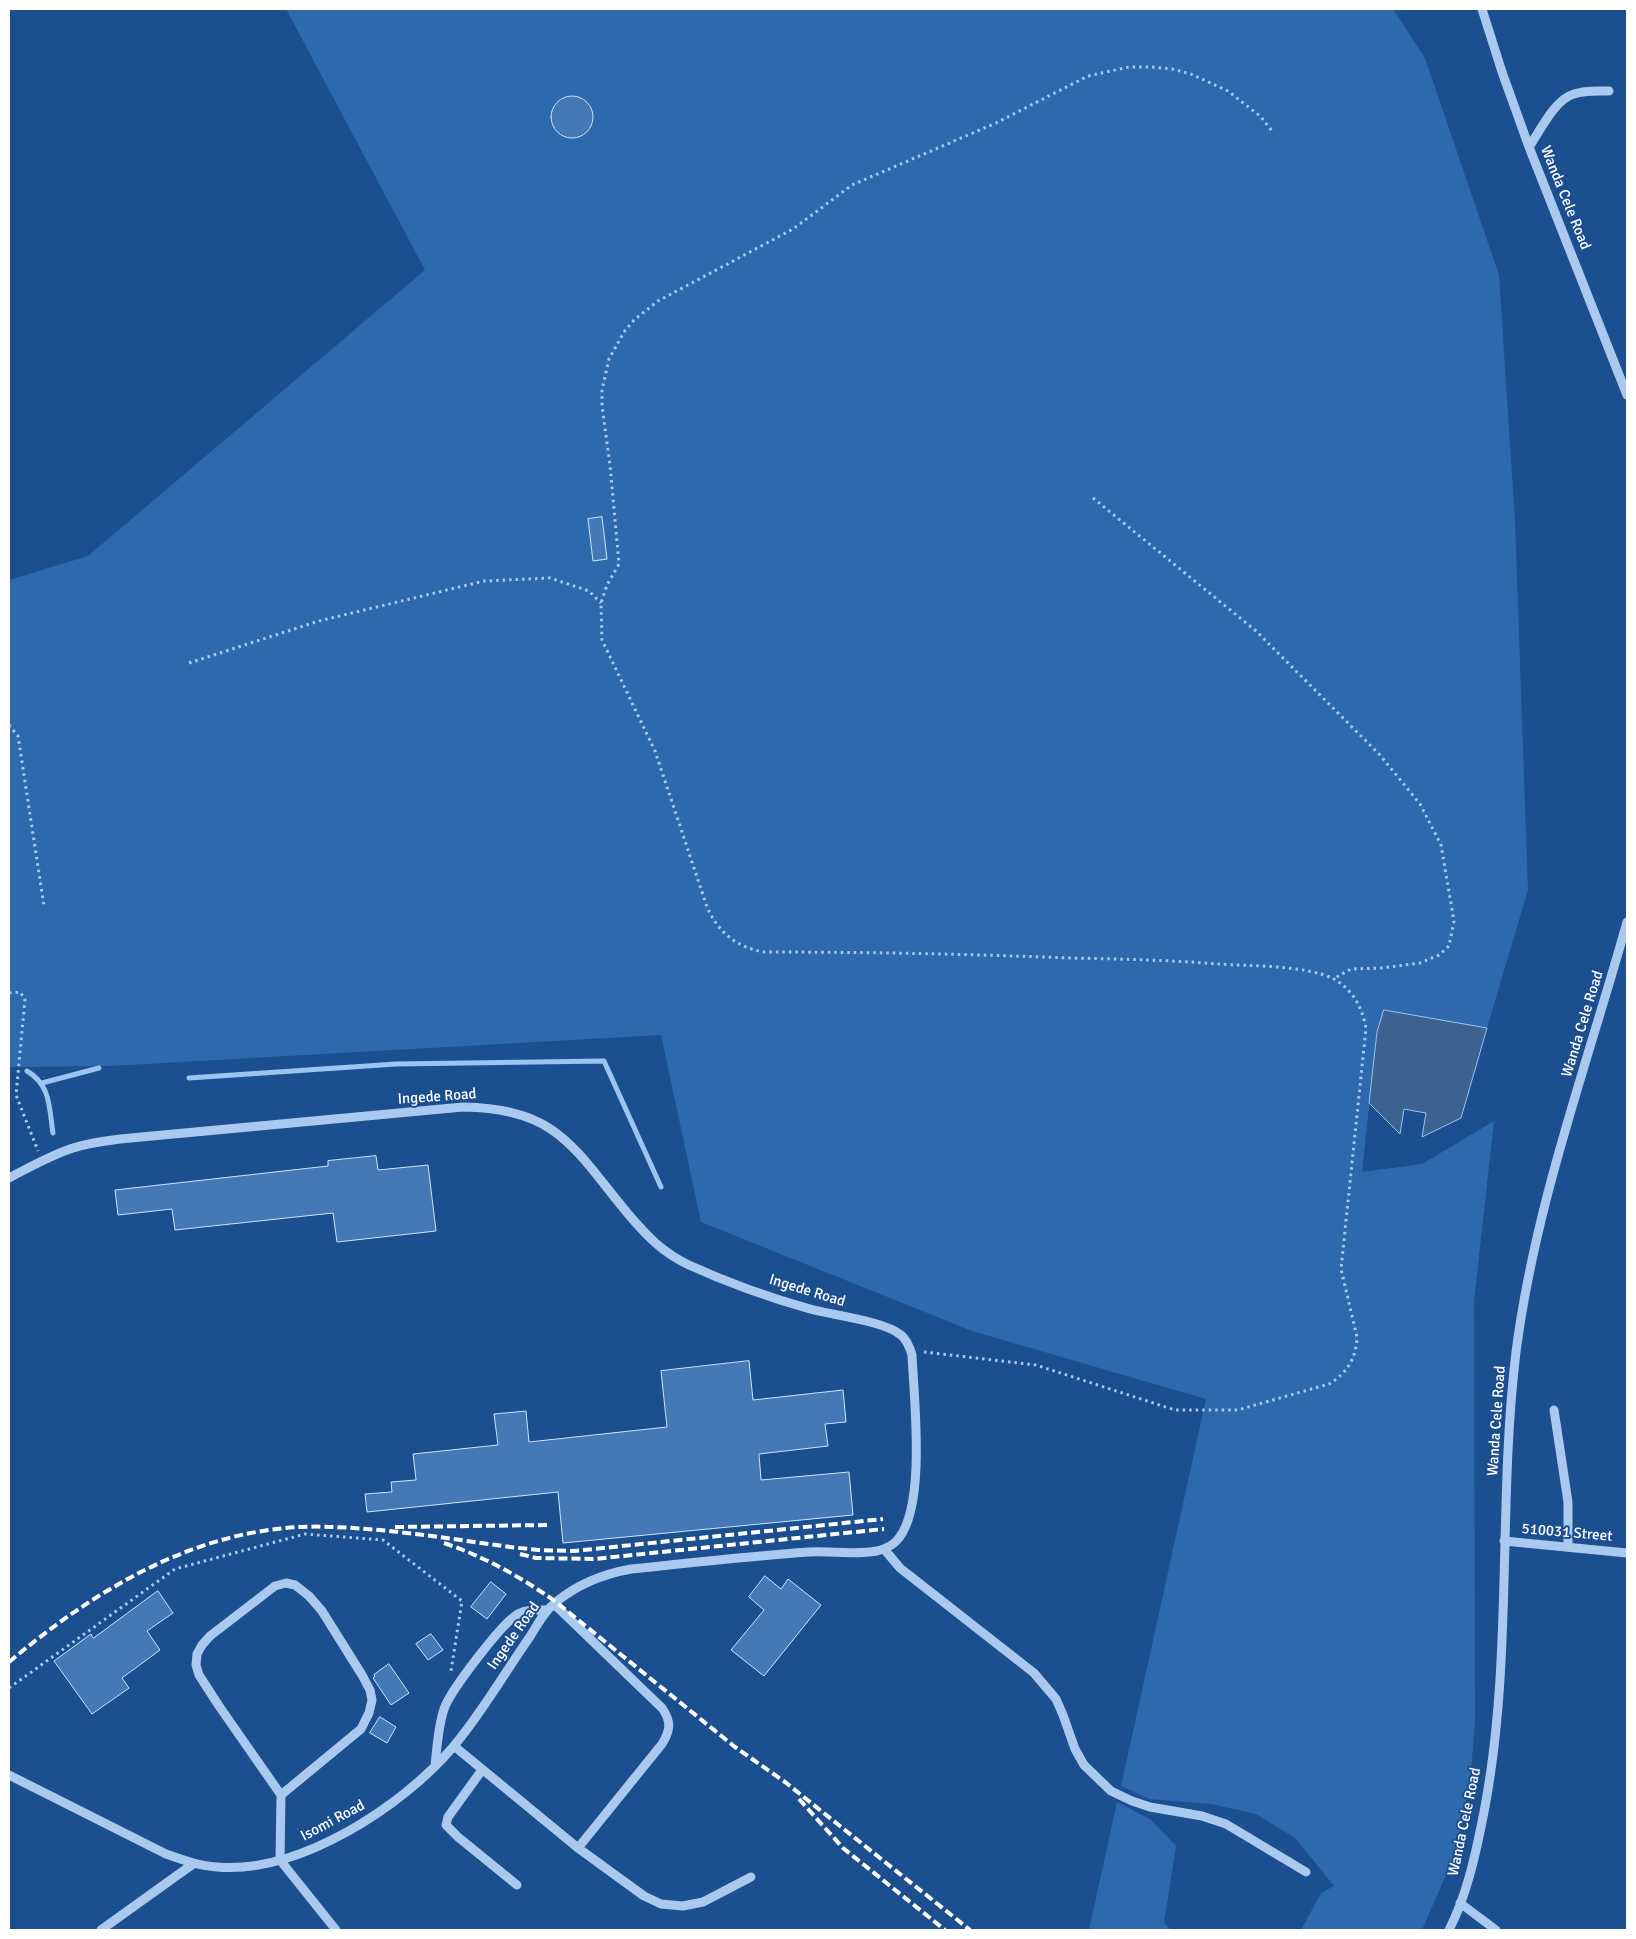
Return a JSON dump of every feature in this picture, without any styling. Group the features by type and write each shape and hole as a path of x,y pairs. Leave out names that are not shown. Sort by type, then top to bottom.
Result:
{"street":[{"name":"Wanda Cele Road","path":"1482,9 1529,147 1627,395"},
{"path":"1529,147 1562,100 1572,94 1608,91"},
{"name":"Wanda Cele Road","path":"1449,1930 1460,1904 1477,1845 1489,1790 1496,1738 1500,1678 1504,1541 1516,1355 1525,1289 1539,1222 1627,922"},
{"name":"Ingede Road","path":"9,1178 73,1148 120,1139 463,1107 506,1110 542,1123 574,1147 646,1235 672,1257 725,1280 809,1308 893,1331 901,1335 911,1350"},
{"path":"911,1350 915,1415 914,1493 910,1513 899,1538 884,1550 900,1568 1034,1672 1056,1699 1064,1715 1075,1749 1084,1765 1110,1791 1150,1807 1202,1816 1226,1824 1306,1872"},
{"path":"1554,1410 1568,1502 1568,1547"},
{"name":"510031 Street","path":"1504,1541 1627,1553"},
{"name":"Ingede Road","path":"435,1767 454,1746 551,1607 572,1590 590,1581 606,1574 631,1569 780,1554 824,1551 874,1552 884,1550"},
{"path":"281,1795 361,1729 369,1713 372,1700 370,1690 362,1675 322,1611 301,1588 286,1583 275,1586 210,1636 200,1650 196,1665 199,1674 219,1706 281,1795 280,1860 336,1930"},
{"path":"435,1767 445,1706 464,1676 512,1618 526,1611 551,1607 662,1708 670,1722 668,1735 662,1744 578,1848"},
{"path":"454,1746 578,1848 644,1896 661,1904 683,1906 703,1902 751,1877"},
{"name":"Isomi Road","path":"9,1775 166,1854 193,1864 218,1867 249,1866 280,1860 310,1851 350,1830 391,1804 435,1767"},
{"path":"482,1770 448,1817 446,1825 458,1837 517,1884"},
{"path":"102,1930 193,1864"},
{"path":"1460,1904 1496,1930"}],"path":[{"path":"911,1350 1036,1365 1175,1410 1238,1410 1329,1384 1343,1374 1354,1358 1357,1348 1357,1337 1341,1268 1366,1028 1359,1005 1344,986 1333,979 1321,974 1290,969 1189,962 922,952 764,952 744,946 725,935 706,907 655,751 602,640 601,603 607,585 619,564 610,465 602,406 605,374 616,344 634,320 658,301 793,229 852,184 996,123 1088,76 1115,70 1150,67 1172,69 1191,74 1228,91 1260,116 1273,132"},
{"path":"1093,498 1256,631 1380,755 1420,804 1441,845 1454,921 1449,946 1440,955 1420,963 1380,968 1351,969 1333,979"},
{"path":"189,663 319,621 484,581 550,578 589,591 601,603"},
{"path":"9,726 18,736 44,906"},
{"path":"9,994 20,992 24,999 16,1095 42,1161"}],"shaded area":[{"path":"286,9 1393,9 1425,58 1499,275 1515,521 1528,890 1487,1028 1385,1010 1377,1032 1362,1172 1422,1164 1494,1121 1474,1301 1475,1721 1471,1773 1455,1854 1422,1930 1301,1930 1321,1893 1334,1886 1295,1838 1256,1814 1211,1804 1149,1799 1121,1786 1206,1399 972,1331 701,1222 661,1035 110,1066 9,1067 9,580 88,556 425,270"},
{"path":"1384,1010 1487,1028 1461,1118 1422,1137 1426,1113 1404,1109 1400,1134 1369,1103 1377,1032"},
{"path":"1117,1802 1150,1819 1176,1846 1164,1923 1171,1930 1089,1930"}],"building":[{"path":"568,96 576,96 587,102 593,117 587,132 576,138 568,138 557,132 551,121 551,113 557,102"},
{"path":"602,517 607,559 593,561 588,519"},
{"path":"376,1156 378,1170 428,1165 436,1231 337,1242 333,1213 175,1230 172,1209 118,1215 115,1190 328,1166 328,1161"},
{"path":"749,1361 753,1400 843,1390 846,1422 825,1424 828,1446 759,1454 761,1480 849,1472 853,1515 563,1543 558,1492 367,1512 365,1494 392,1492 391,1482 416,1480 413,1454 498,1445 494,1414 526,1411 529,1442 667,1427 661,1371"},
{"path":"765,1576 781,1589 788,1579 821,1605 764,1676 731,1650 764,1610 749,1597"},
{"path":"491,1582 506,1594 487,1619 471,1607"},
{"path":"158,1591 173,1613 147,1631 160,1650 122,1678 129,1688 92,1714 54,1661 91,1634 93,1638"},
{"path":"431,1634 443,1650 428,1660 416,1644"},
{"path":"389,1664 409,1693 391,1705 373,1678 374,1675"},
{"path":"380,1717 396,1727 387,1743 370,1733"}],"waterway":[{"path":"189,1078 396,1064 604,1061 661,1187"},
{"path":"42,1083 99,1068"},
{"path":"27,1071 41,1083 45,1090 53,1133"}],"railway":[{"path":"9,1662 44,1634 119,1584 159,1563 200,1547 243,1535 287,1528 355,1528 538,1550 574,1551 883,1519"},
{"path":"395,1527 549,1525"},
{"path":"520,1554 536,1558 594,1559 884,1529"},
{"path":"444,1543 502,1568 556,1602 735,1747 785,1782 970,1930"},
{"path":"799,1799 843,1848 945,1930"}]}
